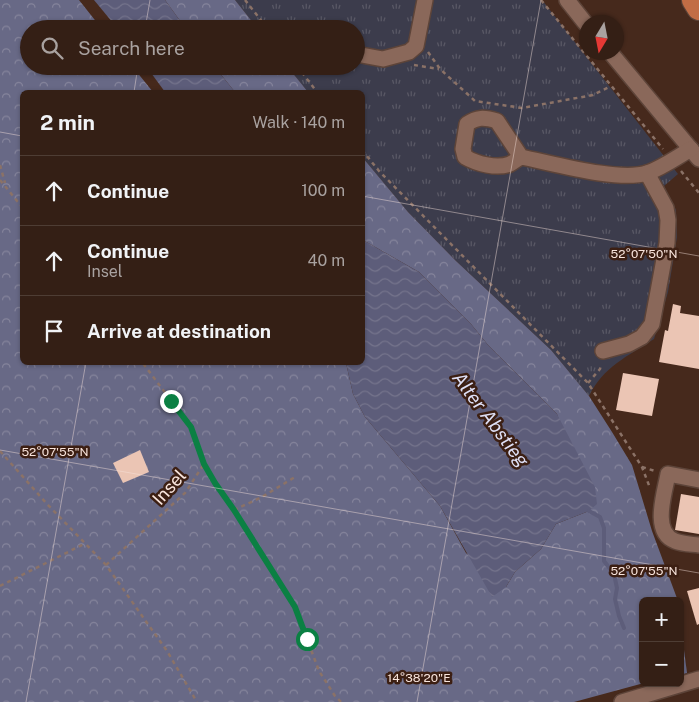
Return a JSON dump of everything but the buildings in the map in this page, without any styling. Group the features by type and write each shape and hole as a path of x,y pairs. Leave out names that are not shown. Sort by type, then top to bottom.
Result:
{"main road":[{"path":"694,0 699,8"}],"street":[{"path":"365,56 383,59 409,52 416,46 425,0"},
{"path":"567,0 579,15"},
{"path":"521,157 612,175 629,176 647,173 672,160 695,154 617,60"},
{"path":"603,351 629,344 642,337 652,324 667,243 668,220 666,208 647,173"},
{"path":"699,480 668,474 660,515 662,526 667,535 674,541 699,545"},
{"path":"622,702 699,679"}],"path":[{"path":"245,0 261,20"},
{"path":"541,0 699,193"},
{"path":"418,35 440,70 475,100 522,108 593,95 611,86"},
{"path":"304,75 315,90"},
{"path":"365,154 588,383 642,467 650,489"},
{"path":"0,165 5,184"},
{"path":"0,180 20,204"},
{"path":"588,383 600,369 603,351"},
{"name":"Insel","path":"106,565 185,493 204,464 191,427 144,365"},
{"path":"0,451 84,544 106,565 167,651 197,702"},
{"path":"204,464 295,607 319,671 335,696 342,702"},
{"path":"234,510 262,497 295,477"},
{"path":"0,586 84,544"}],"green space":[{"path":"0,0 79,0 95,20 20,20 20,75 139,75 151,90 20,90 20,365 346,365 353,394 365,417 440,506 466,553 506,587 515,572 541,549 556,524 589,511 557,414 419,272 365,241 365,160 408,212 456,261 551,350 589,396 632,465 652,531 677,597 639,597 639,684 574,702 0,702"},
{"path":"165,0 235,0 251,20 179,20"},
{"path":"235,0 542,0 579,47 579,60 589,60 678,174 664,186 676,210 677,237 668,292 654,339 617,363 601,377 589,396 551,350 456,261 408,212 365,160 365,90 306,90 294,75 365,75 365,20 251,20"},
{"path":"221,75 294,75 306,90 233,90"},
{"path":"684,650 687,673 684,674"}],"water":[{"path":"94,0 165,0 179,20 111,20"},
{"path":"153,75 221,75 233,90 164,90"},
{"path":"365,241 419,272 557,414 595,487 597,504 589,511 556,524 541,549 515,572 506,587 492,597 440,506 365,417 353,394 346,365 365,365"}],"waterway":[{"name":"Alter Abstieg","path":"589,511 600,517 604,528 604,561 614,574 617,588 615,599 624,628"}],"route":[{"path":"171,401 191,427 204,464 215,483 276,574 295,607 307,639"}]}
